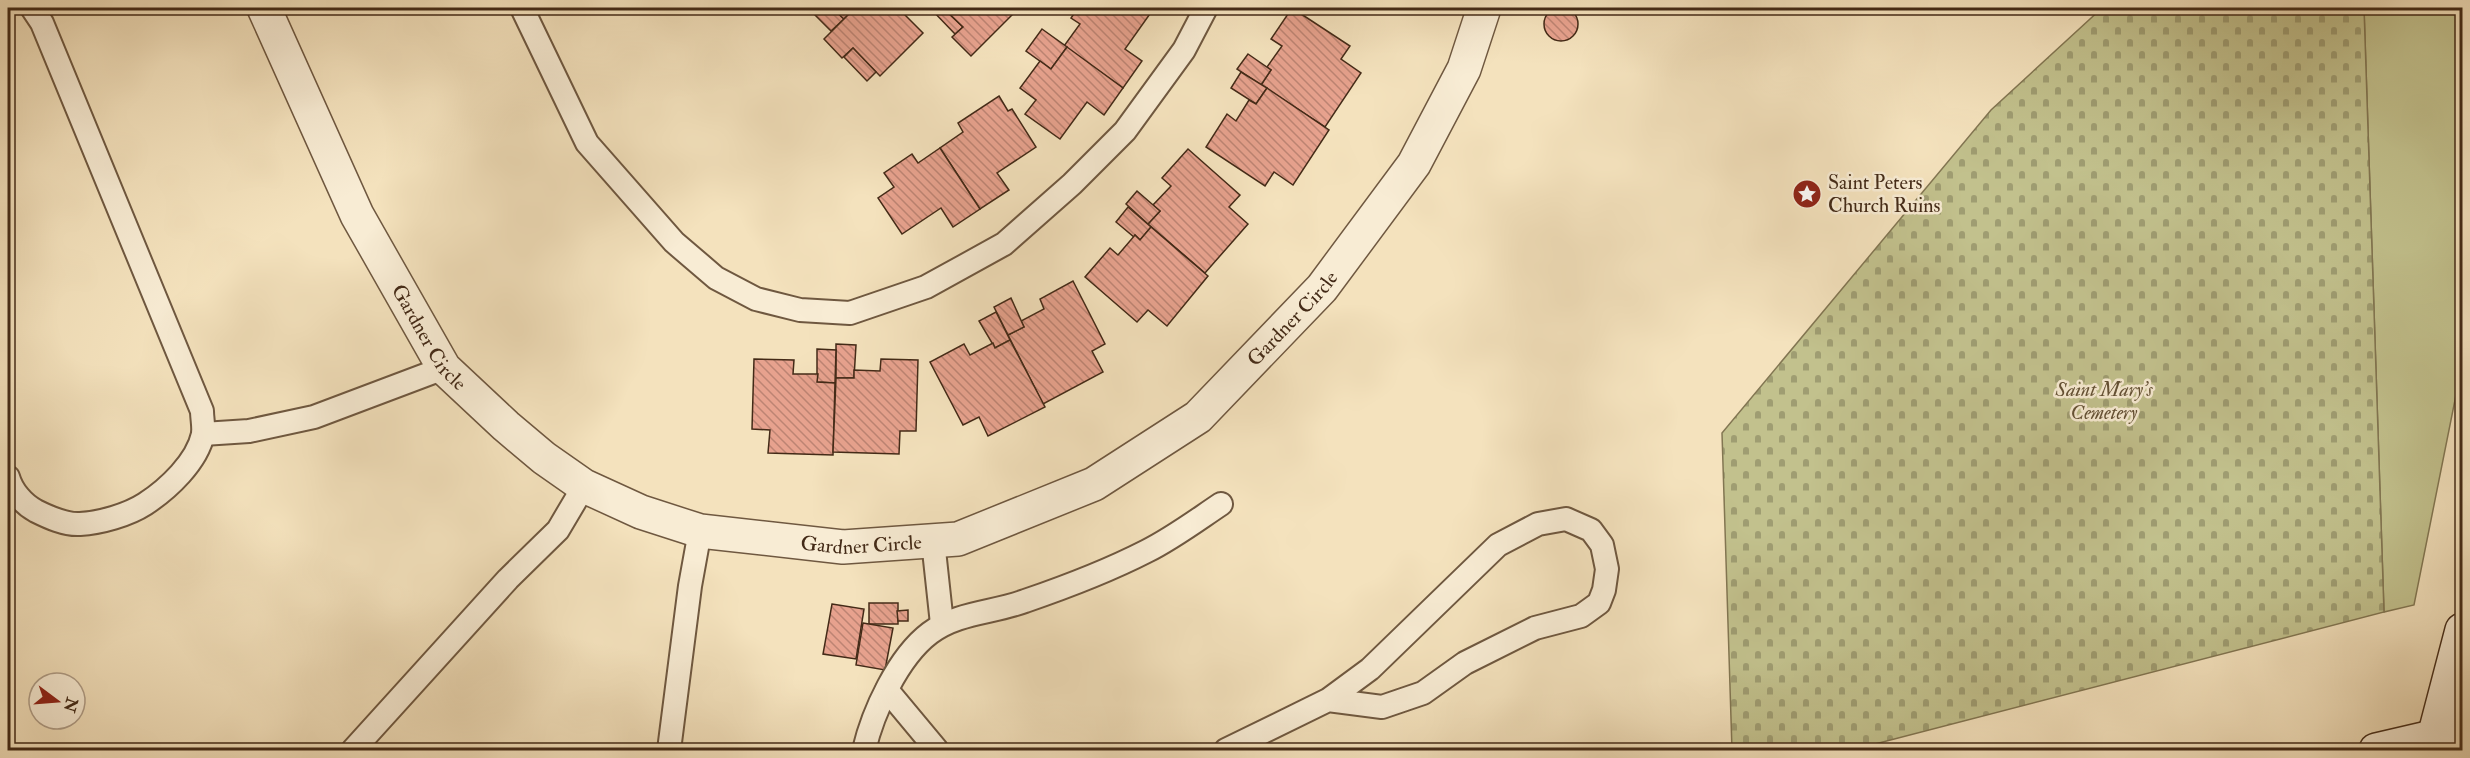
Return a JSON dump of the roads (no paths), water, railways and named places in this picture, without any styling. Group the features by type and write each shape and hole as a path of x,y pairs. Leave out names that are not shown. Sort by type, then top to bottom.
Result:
{"street":[{"name":"Gardner Circle","path":"264,8 357,215 444,368 544,458 584,486 641,512 700,531 843,547 958,540 1094,484 1198,417 1322,288 1413,164 1464,69 1484,8"},
{"path":"2376,750 2443,739 2463,630"}],"lane":[{"path":"8,477 10,484 25,505 49,518 78,525 112,518 144,505 181,474 195,453 203,434 201,411 42,23 32,8"},
{"path":"522,8 587,143 674,242 716,278 756,299 800,310 850,313 926,287 1004,244 1072,184 1125,131 1184,50 1206,8"},
{"path":"203,434 249,431 314,417 444,368"},
{"path":"353,750 508,579 558,530 584,486"},
{"path":"864,750 869,729 887,690 907,657 927,634 947,621 1022,602 1084,579 1149,550 1221,504"},
{"path":"1226,750 1328,700 1370,669 1498,544 1538,524 1566,519 1591,530 1602,545 1607,569 1604,590 1599,603 1581,616 1535,628 1466,663 1423,693 1382,707 1328,700"},
{"path":"669,750 690,586 700,531"},
{"path":"933,541 942,624"},
{"path":"887,690 937,750"}],"place":[{"name":"Saint Peters Church Ruins","path":"1807,194"}],"park label":[{"name":"Saint Mary's Cemetery","path":"2104,400"}]}
